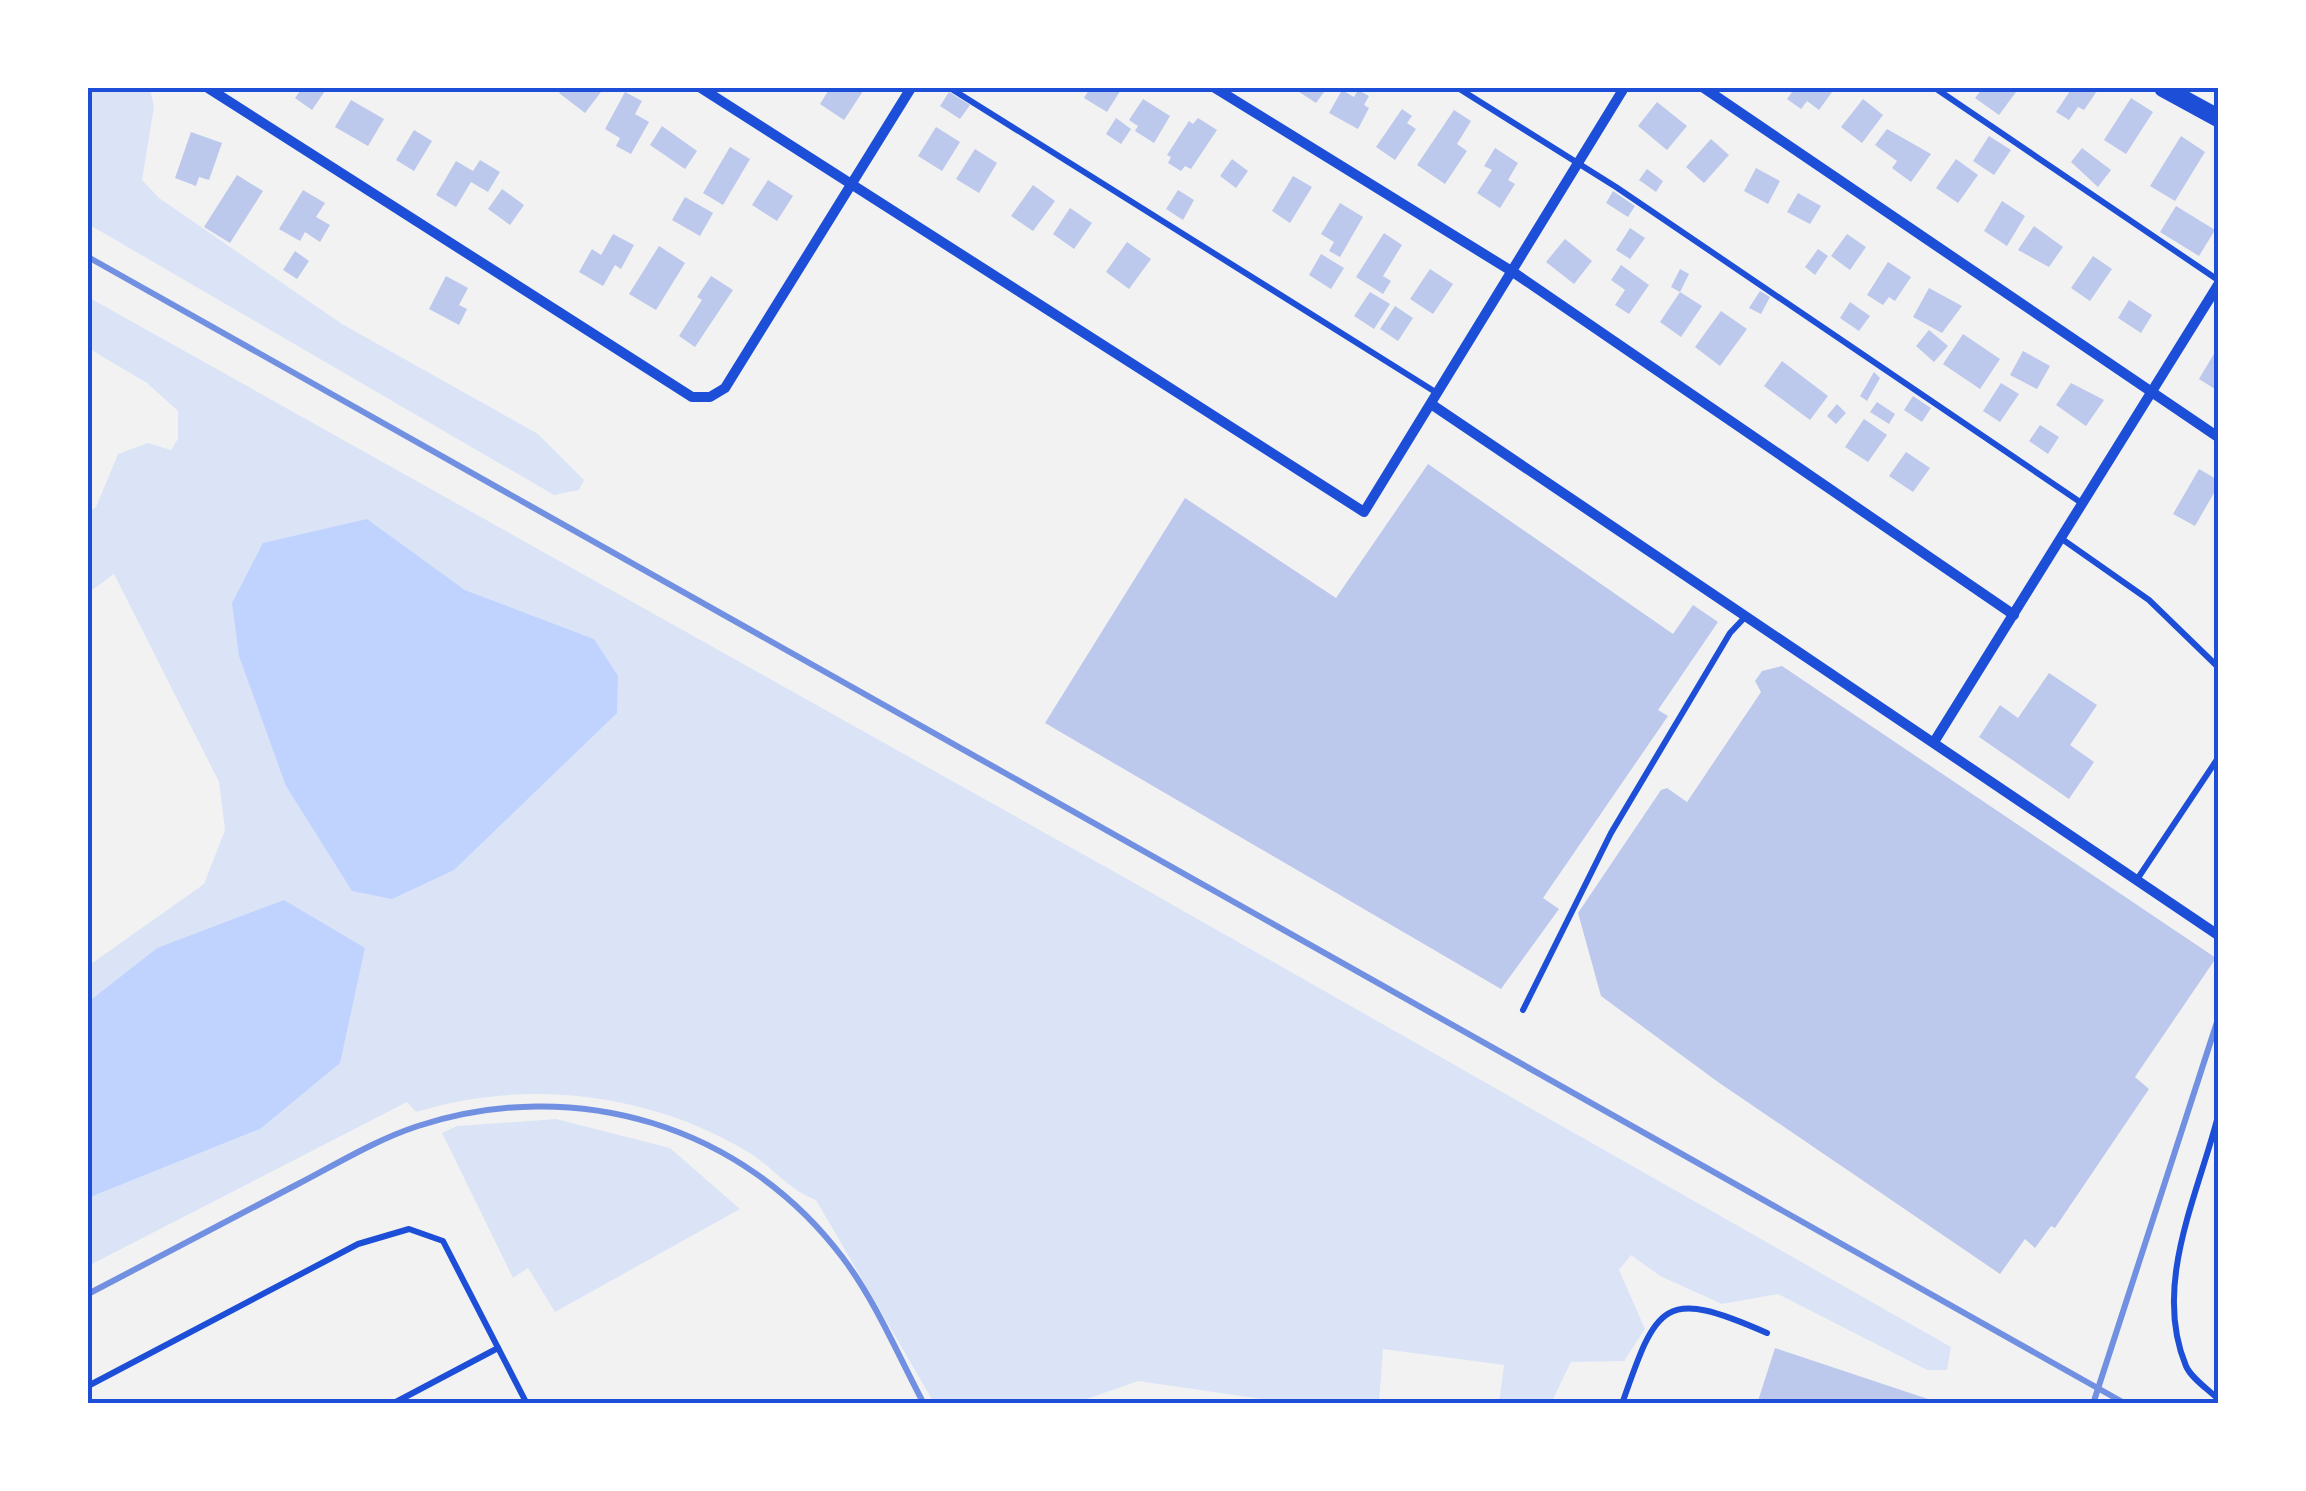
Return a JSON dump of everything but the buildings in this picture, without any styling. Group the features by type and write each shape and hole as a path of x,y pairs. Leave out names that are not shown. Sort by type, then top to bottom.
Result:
{"main road":[{"path":"2163,88 2218,118"}],"street":[{"path":"208,88 692,398 710,397 725,388 912,88"},
{"path":"701,88 1364,512 1624,88"},
{"path":"1215,88 1512,272 2014,615"},
{"path":"1704,88 2218,437"},
{"path":"1934,742 2218,282"},
{"path":"1434,398 2218,935"}],"lane":[{"path":"950,88 1434,398"},
{"path":"1458,88 2084,504"},
{"path":"1936,88 2218,282"},
{"path":"2062,539 2149,600 2218,667"},
{"path":"1523,1010 1611,833 1730,633 1746,615"},
{"path":"2136,882 2218,758"},
{"path":"2218,1116 2182,1231 2174,1302 2186,1369 2218,1399"},
{"path":"88,1386 358,1244 409,1229 444,1242 527,1404"},
{"path":"1622,1404 1645,1337 1663,1316 1697,1307 1767,1333"},
{"path":"392,1404 498,1348"}],"shaded area":[{"path":"88,88 150,88 154,107 142,180 159,198 342,324 538,434 584,480 579,490 554,495 88,224"},
{"path":"88,297 1129,880 1951,1347 1947,1370 1927,1370 1778,1294 1722,1304 1660,1276 1631,1255 1619,1270 1645,1329 1624,1361 1571,1362 1551,1403 1499,1403 1504,1365 1383,1349 1379,1403 1290,1403 1138,1381 1075,1403 934,1403 816,1200 748,1152 670,1116 629,1104 543,1094 500,1096 416,1112 407,1102 88,1266 88,1198 260,1129 157,948 88,1002 88,966 204,884 225,830 219,782 114,574 88,593 88,513 96,507 118,454 148,443 171,450 178,439 178,411 147,383 88,348","holes":["367,519 465,590 594,639 239,656"]},
{"path":"556,1119 670,1148 740,1209 555,1312 528,1268 513,1278 442,1133 457,1126"}],"water":[{"path":"367,519 465,590 594,639 618,676 617,713 454,870 392,899 352,891 286,786 239,656 232,603 263,543"},
{"path":"284,900 365,948 340,1063 260,1129 88,1198 88,1002 157,948"}],"railway":[{"path":"88,257 2126,1404"},
{"path":"2093,1404 2218,1019"},
{"path":"88,1294 356,1153 418,1126 478,1112 537,1106 596,1110 652,1123 706,1144 757,1174 803,1212 855,1275 924,1404"}]}
